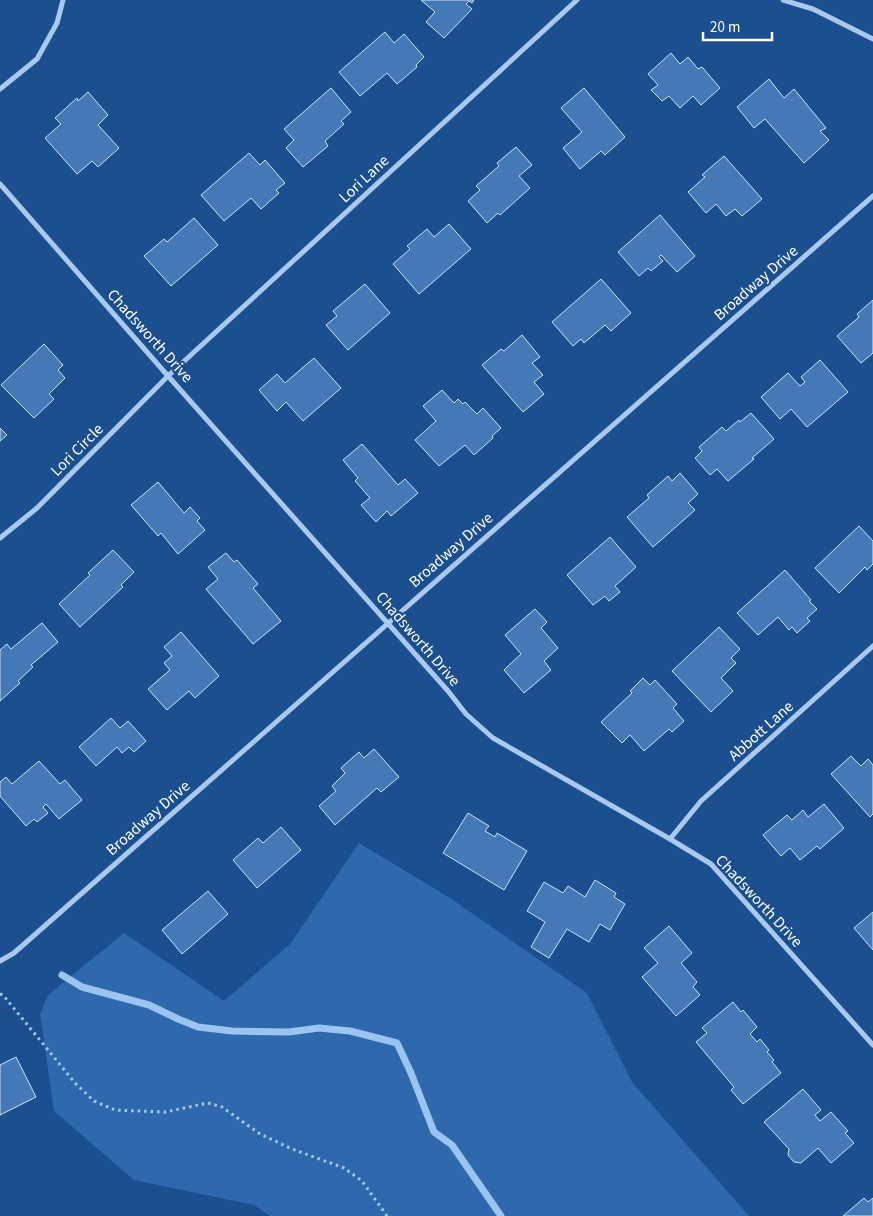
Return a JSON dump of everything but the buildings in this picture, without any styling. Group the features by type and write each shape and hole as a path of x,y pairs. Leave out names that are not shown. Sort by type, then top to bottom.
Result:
{"street":[{"path":"0,89 36,59 56,23 63,0"},
{"name":"Lori Lane","path":"168,376 576,0"},
{"path":"783,0 812,10 873,39"},
{"name":"Chadsworth Drive","path":"0,184 388,623 466,714 493,738 711,864 873,1045"},
{"name":"Broadway Drive","path":"0,961 14,953 873,196"},
{"name":"Lori Circle","path":"0,538 37,508 168,376"},
{"name":"Abbott Lane","path":"670,839 701,801 873,646"}],"path":[{"path":"0,994 3,995 75,1083 94,1101 115,1110 139,1111 166,1112 208,1103 222,1106 260,1134 292,1149 344,1168 362,1181 387,1216"}],"shaded area":[{"path":"359,843 450,898 587,993 632,1082 749,1216 270,1216 254,1205 134,1180 54,1111 40,1014 48,995 124,933 224,1001 290,944"}],"waterway":[{"path":"62,975 82,987 149,1005 198,1027 232,1031 289,1032 319,1028 350,1031 397,1043 434,1132 452,1145 501,1216"}]}
